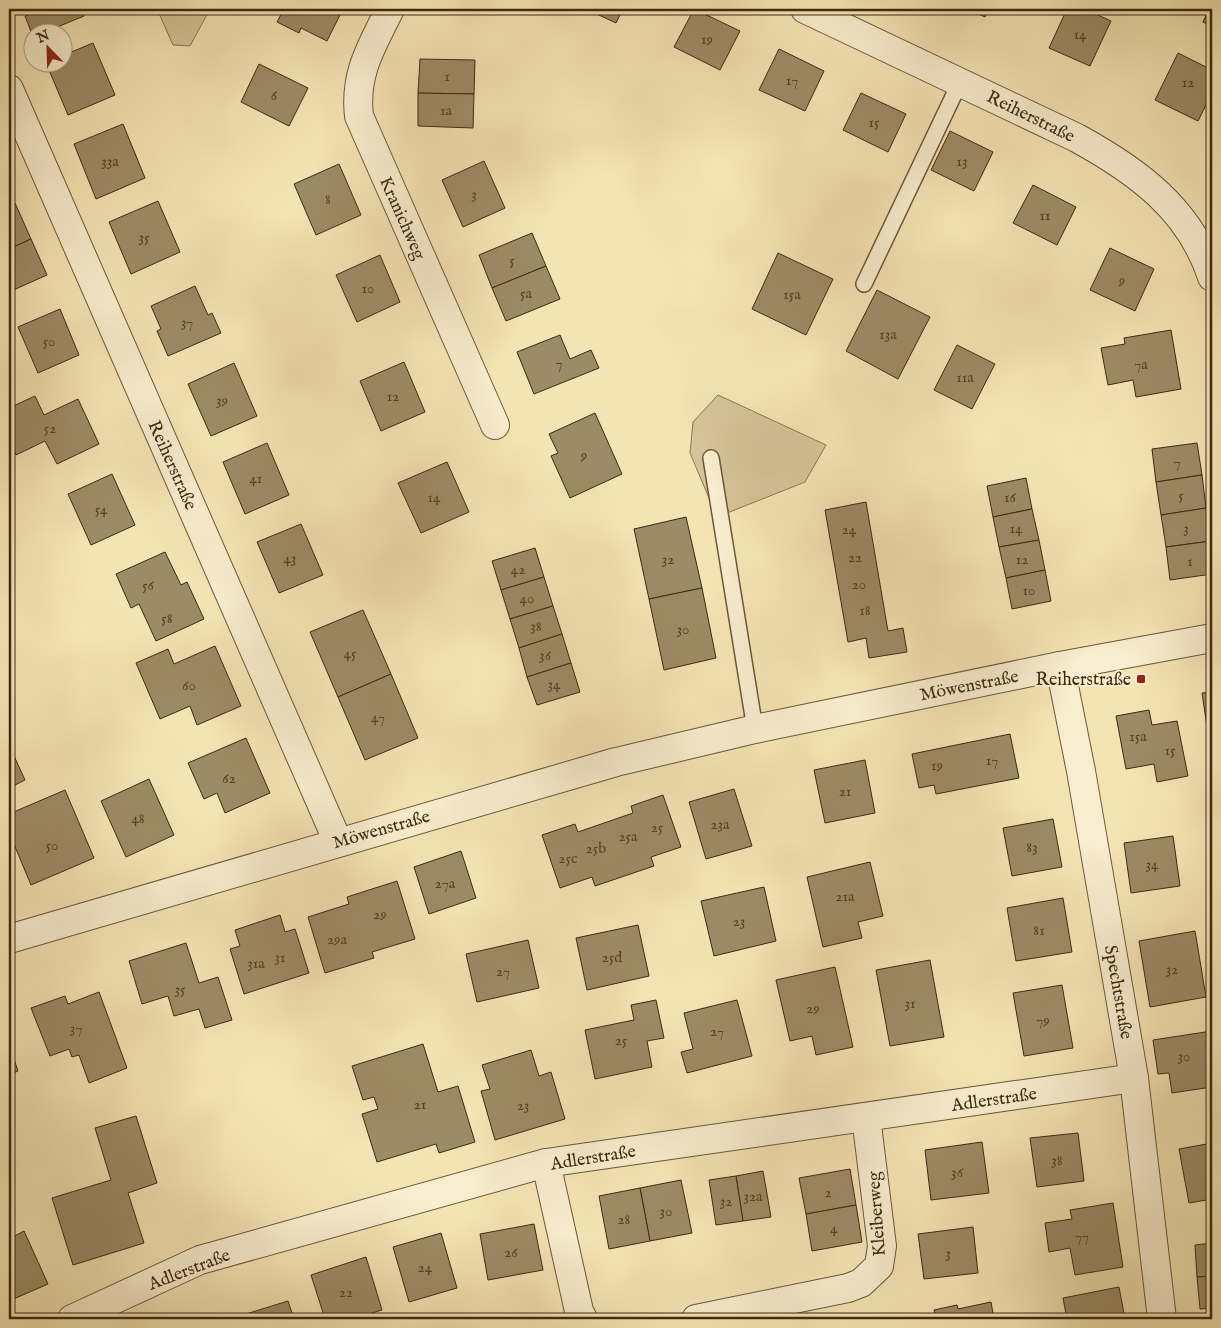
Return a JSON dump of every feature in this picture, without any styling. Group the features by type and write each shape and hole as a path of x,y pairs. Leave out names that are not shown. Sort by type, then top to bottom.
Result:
{"street":[{"name":"Kranichweg","path":"390,9 361,70 357,96 359,116 495,425"},
{"name":"Reiherstraße","path":"805,9 1077,138 1138,174 1161,196 1188,227 1202,252 1212,277"},
{"name":"Reiherstraße","path":"9,88 338,842"},
{"name":"Möwenstraße","path":"9,938 616,762 755,729 1060,666 1212,638"},
{"name":"Spechtstraße","path":"1060,666 1081,771 1134,1078 1162,1319"},
{"name":"Adlerstraße","path":"72,1319 200,1260 546,1163 1134,1078"},
{"name":"Kleiberweg","path":"696,1319 848,1288 861,1282 879,1266 882,1246 866,1117"},
{"path":"546,1163 579,1311 583,1319"}],"lane":[{"path":"864,284 960,82"},
{"path":"711,458 755,729"}],"shaded area":[{"path":"157,9 210,9 190,46 173,45"},
{"path":"718,395 826,445 805,482 717,517 690,453 693,422"}],"building":[{"path":"29,9 81,9 84,16 69,22 27,22 25,16 31,14"},
{"path":"284,9 343,9 327,41 301,28 299,33 277,22"},
{"path":"586,9 623,9 616,23"},
{"path":"694,9 740,31 720,70 674,47"},
{"path":"968,9 989,9 985,17"},
{"path":"1067,9 1085,9 1111,21 1090,66 1049,48"},
{"path":"1209,9 1212,9 1212,26 1203,22"},
{"path":"93,43 115,95 68,115 50,72 72,72 72,52"},
{"path":"779,49 824,71 805,111 759,90"},
{"path":"1178,53 1212,70 1212,93 1198,121 1155,100"},
{"path":"420,59 475,60 474,94 418,93"},
{"path":"259,64 308,88 289,126 241,102"},
{"path":"418,93 474,94 473,128 418,126"},
{"path":"861,93 906,114 888,152 843,130"},
{"path":"123,124 145,178 96,199 74,144"},
{"path":"950,131 993,152 974,191 931,170"},
{"path":"484,161 505,208 463,227 442,180"},
{"path":"339,164 361,215 316,235 294,184"},
{"path":"1033,185 1076,207 1057,245 1013,223"},
{"path":"158,201 180,252 131,274 109,222"},
{"path":"15,203 31,239 9,249 9,205"},
{"path":"532,233 546,266 492,288 479,255"},
{"path":"31,239 47,275 9,292 9,249"},
{"path":"1110,248 1154,269 1135,311 1090,290"},
{"path":"778,253 833,279 806,335 752,309"},
{"path":"380,255 400,302 357,322 336,275"},
{"path":"546,266 560,299 506,321 492,288"},
{"path":"195,286 208,315 212,313 221,333 168,356 157,331 161,329 151,306"},
{"path":"877,290 930,317 898,379 846,351"},
{"path":"60,309 79,355 38,373 18,327"},
{"path":"1171,330 1181,389 1136,397 1133,380 1108,385 1101,348 1125,344 1124,338"},
{"path":"560,335 570,359 591,350 599,368 534,394 517,352"},
{"path":"957,345 995,364 972,409 934,390"},
{"path":"404,362 425,412 381,431 360,381"},
{"path":"234,363 257,416 211,436 188,384"},
{"path":"35,396 44,415 78,399 99,444 57,464 45,441 16,455 9,441 9,408"},
{"path":"595,413 622,474 570,498 551,456 558,453 549,434"},
{"path":"267,443 289,495 245,514 223,462"},
{"path":"1197,443 1202,475 1156,482 1152,449"},
{"path":"447,462 469,512 421,533 398,483"},
{"path":"112,474 135,525 91,545 68,494"},
{"path":"1202,475 1206,508 1161,515 1156,482"},
{"path":"1026,478 1032,509 993,517 987,486"},
{"path":"866,502 888,631 903,628 907,652 869,658 866,638 848,642 825,510"},
{"path":"1206,508 1211,541 1166,547 1161,515"},
{"path":"1032,509 1039,540 999,547 993,517"},
{"path":"686,517 702,588 649,599 634,529"},
{"path":"301,524 323,575 279,593 257,542"},
{"path":"1039,540 1045,570 1006,578 999,547"},
{"path":"1211,541 1212,574 1170,580 1166,547"},
{"path":"535,548 544,577 501,590 492,561"},
{"path":"165,552 181,585 187,582 204,619 156,641 139,604 131,608 116,574"},
{"path":"1045,570 1051,601 1012,609 1006,578"},
{"path":"544,577 553,606 510,619 501,590"},
{"path":"702,588 716,658 664,670 649,599"},
{"path":"553,606 562,634 519,648 510,619"},
{"path":"363,610 391,674 338,697 310,632"},
{"path":"562,634 571,663 527,677 519,648"},
{"path":"215,646 241,706 197,725 190,706 160,719 136,663 168,649 174,664"},
{"path":"571,663 580,692 537,705 527,677"},
{"path":"391,674 418,738 365,760 338,697"},
{"path":"1212,692 1212,740 1209,740 1202,693"},
{"path":"1149,710 1152,725 1177,721 1188,776 1157,782 1154,764 1126,769 1116,716"},
{"path":"1010,734 1019,778 936,794 934,785 919,788 912,754"},
{"path":"246,738 270,793 225,813 217,793 204,799 188,763"},
{"path":"9,745 25,780 9,788"},
{"path":"865,760 875,813 825,823 814,770"},
{"path":"149,779 174,835 126,857 101,801"},
{"path":"734,789 752,846 706,859 689,802"},
{"path":"65,790 94,858 31,885 9,832 9,814"},
{"path":"663,795 681,847 651,857 654,866 595,886 592,877 560,888 542,835 575,824 578,832 633,813 631,806"},
{"path":"1053,819 1062,867 1012,876 1003,828"},
{"path":"1173,836 1180,886 1131,893 1124,843"},
{"path":"461,851 476,898 429,914 414,867"},
{"path":"870,862 883,916 858,922 862,938 823,947 807,877"},
{"path":"397,881 415,939 372,952 374,958 325,973 308,917 349,904 347,897"},
{"path":"764,887 776,941 714,956 701,901"},
{"path":"1063,898 1072,952 1016,961 1007,908"},
{"path":"280,915 285,932 295,929 309,973 244,994 230,949 240,946 235,930"},
{"path":"638,925 649,976 587,990 576,938"},
{"path":"1195,931 1206,997 1150,1007 1139,941"},
{"path":"528,940 539,988 477,1002 466,954"},
{"path":"186,943 199,983 218,977 232,1020 205,1028 199,1009 174,1016 168,996 142,1004 129,961"},
{"path":"930,960 944,1037 890,1046 876,970"},
{"path":"835,967 853,1047 816,1055 812,1036 790,1041 776,980"},
{"path":"1062,985 1073,1048 1024,1056 1013,993"},
{"path":"99,992 127,1068 89,1083 79,1055 72,1057 69,1049 50,1056 31,1008 65,996 68,1004"},
{"path":"656,1000 664,1038 647,1041 652,1067 595,1079 585,1030 634,1020 631,1005"},
{"path":"737,1000 752,1056 687,1073 681,1052 693,1049 684,1013"},
{"path":"1212,1031 1212,1087 1172,1093 1169,1073 1158,1074 1153,1040"},
{"path":"9,1044 18,1071 9,1075"},
{"path":"423,1044 438,1092 458,1086 475,1142 439,1153 436,1144 377,1162 362,1114 378,1109 374,1097 363,1100 352,1066"},
{"path":"531,1050 539,1076 551,1072 565,1119 495,1140 481,1091 490,1089 482,1065"},
{"path":"136,1116 157,1183 128,1193 144,1243 73,1265 52,1198 111,1180 95,1128"},
{"path":"1078,1133 1084,1181 1037,1187 1030,1138"},
{"path":"982,1142 989,1193 931,1200 925,1150"},
{"path":"1212,1143 1212,1199 1189,1203 1179,1149"},
{"path":"850,1169 856,1205 806,1214 799,1178"},
{"path":"763,1171 771,1217 743,1221 736,1176"},
{"path":"736,1176 743,1221 716,1225 709,1180"},
{"path":"681,1180 692,1233 650,1241 640,1188"},
{"path":"640,1188 650,1241 609,1249 599,1196"},
{"path":"1113,1203 1123,1267 1075,1275 1070,1248 1049,1252 1045,1223 1072,1219 1070,1210"},
{"path":"856,1205 862,1242 812,1251 806,1214"},
{"path":"534,1224 543,1270 488,1280 480,1234"},
{"path":"973,1227 978,1273 924,1279 918,1234"},
{"path":"24,1231 48,1284 9,1301 9,1239"},
{"path":"441,1233 457,1288 409,1302 393,1247"},
{"path":"1212,1243 1212,1276 1197,1277 1195,1245"},
{"path":"366,1257 382,1310 352,1319 325,1319 311,1275"},
{"path":"1212,1276 1212,1308 1200,1309 1197,1277"},
{"path":"1119,1287 1125,1319 1067,1319 1063,1298"},
{"path":"288,1301 294,1319 233,1319 233,1318"},
{"path":"991,1302 994,1319 936,1319 934,1310 957,1305 958,1309"},
{"path":"856,1315 857,1319 831,1319"},
{"path":"888,1315 889,1319 866,1319"}],"place":[{"name":"Reiherstraße","path":"1141,679"}]}
